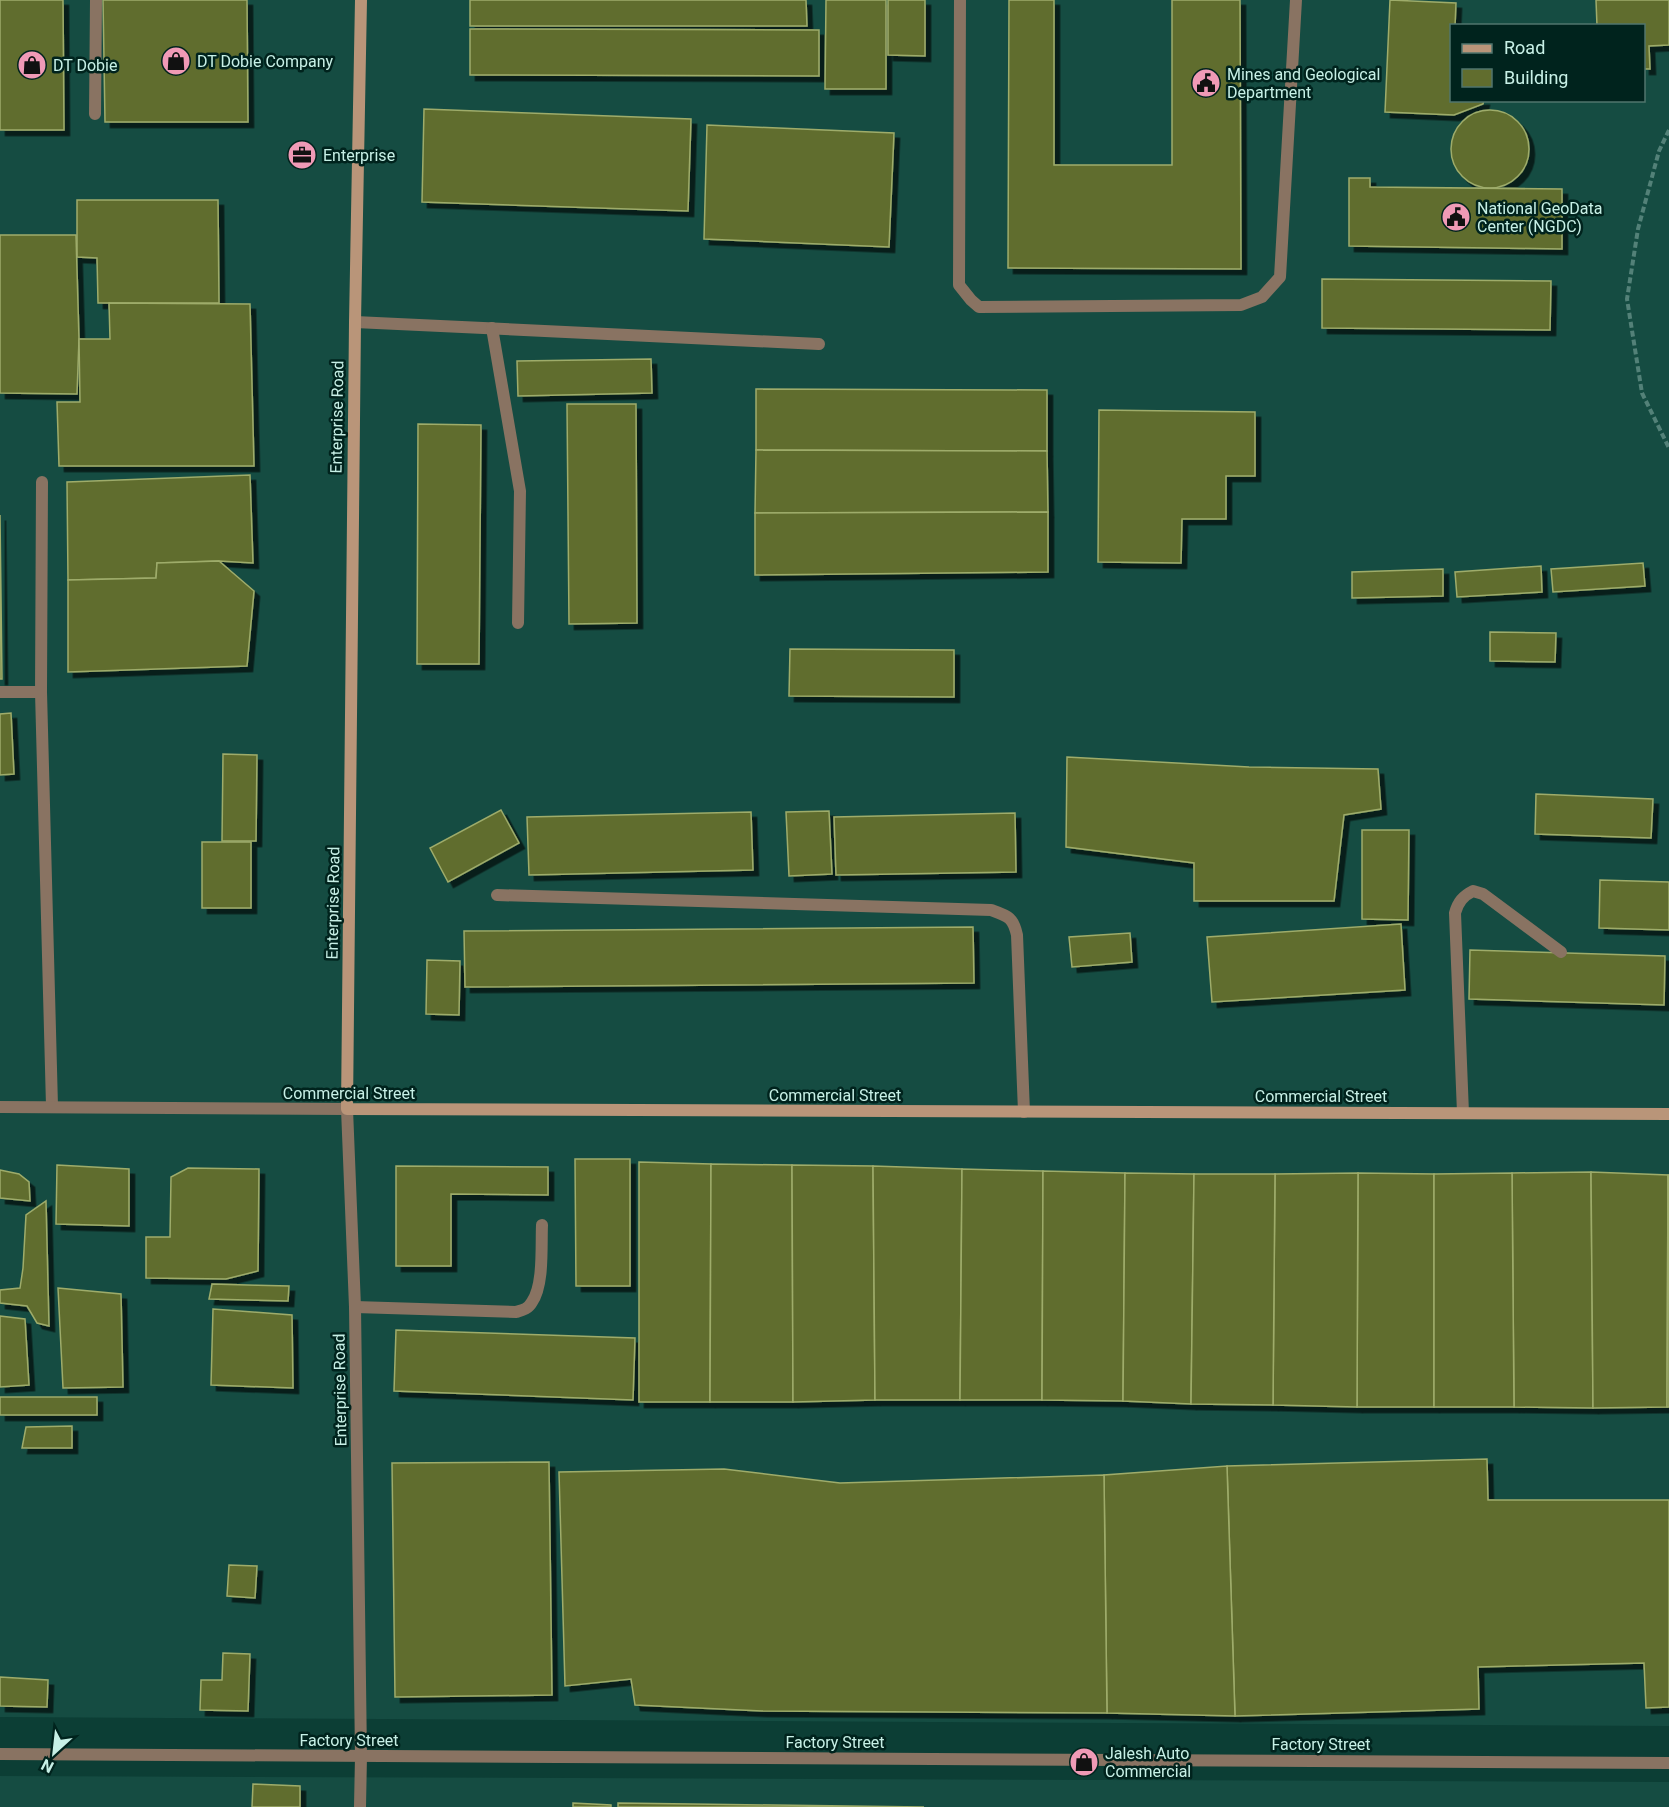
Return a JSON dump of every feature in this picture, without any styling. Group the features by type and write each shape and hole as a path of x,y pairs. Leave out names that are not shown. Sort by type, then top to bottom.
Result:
{"main road":[{"name":"Enterprise Road","path":"347,1109 355,322 361,0"},
{"name":"Commercial Street","path":"347,1109 1669,1114"}],"street":[{"path":"95,114 96,0"},
{"path":"960,0 959,285 979,307 1241,305 1262,297 1280,276 1296,0"},
{"path":"355,322 819,344"},
{"path":"492,328 520,491 518,623"},
{"path":"42,482 41,692 52,1106"},
{"path":"0,692 41,692"},
{"path":"1463,1113 1455,914 1457,905 1464,896 1473,891 1483,894 1561,952"},
{"path":"497,895 991,910 1006,915 1014,924 1017,935 1024,1112"},
{"name":"Commercial Street","path":"0,1107 347,1109"},
{"name":"Enterprise Road","path":"347,1109 355,1307 360,1807"},
{"path":"355,1307 516,1312 526,1309 538,1289 542,1225"},
{"name":"Factory Street","path":"0,1754 1669,1762"}],"path":[{"path":"1669,130 1659,151 1638,229 1627,299 1642,393 1669,448"}],"shaded area":[{"path":"0,0 1669,0 1669,1726 0,1717"},
{"path":"0,1776 1669,1782 1669,1807 0,1807"}],"building":[{"name":"DT Dobie","path":"0,0 63,0 64,130 0,130"},
{"name":"DT Dobie Company","path":"103,0 247,0 248,122 105,122"},
{"path":"470,0 806,0 807,26 470,26"},
{"path":"826,0 886,0 886,89 825,89"},
{"path":"888,0 925,0 925,56 888,55"},
{"name":"Mines and Geological Department","path":"1009,0 1054,0 1054,165 1172,165 1172,0 1240,0 1241,269 1008,268"},
{"path":"1390,0 1456,3 1455,24 1450,24 1450,102 1484,102 1483,104 1454,115 1385,112"},
{"path":"1596,0 1669,0 1669,45 1649,46 1650,69 1645,69 1645,24 1597,24"},
{"path":"470,29 819,30 819,76 470,75"},
{"path":"424,109 691,119 688,211 422,202"},
{"path":"1490,110 1505,113 1522,127 1529,149 1526,164 1512,181 1490,188 1475,185 1458,171 1451,149 1454,134 1468,117"},
{"path":"707,125 894,133 889,247 704,239"},
{"name":"National GeoData Center (NGDC)","path":"1349,178 1370,178 1370,187 1562,189 1562,249 1349,246"},
{"path":"77,200 218,200 219,303 98,303 97,258 77,257"},
{"path":"0,235 76,235 79,339 77,394 0,393"},
{"path":"1322,279 1551,281 1550,330 1322,328"},
{"path":"109,303 250,304 254,466 59,466 57,402 80,402 79,339 110,339"},
{"path":"651,359 652,393 518,396 517,361"},
{"path":"756,389 1047,390 1047,451 756,450"},
{"path":"567,404 636,404 637,623 569,624"},
{"path":"1099,410 1255,412 1255,476 1226,476 1226,519 1182,519 1181,563 1098,562"},
{"path":"418,424 481,425 479,664 417,664"},
{"path":"756,450 1047,451 1048,512 755,513"},
{"path":"250,475 253,563 219,561 157,563 156,578 68,580 67,482"},
{"path":"1048,512 1048,572 755,575 755,513"},
{"path":"0,515 2,679 0,679"},
{"path":"219,561 254,591 247,666 68,672 68,580 156,578 157,563"},
{"path":"1643,563 1645,586 1553,592 1551,569"},
{"path":"1541,566 1542,592 1457,597 1455,572"},
{"path":"1443,569 1443,596 1352,598 1352,572"},
{"path":"1490,632 1556,633 1555,662 1490,661"},
{"path":"790,649 954,650 954,697 789,696"},
{"path":"11,713 14,774 0,775 0,714"},
{"path":"223,754 257,755 256,841 222,841"},
{"path":"1067,757 1249,767 1378,769 1381,809 1344,815 1334,901 1194,901 1194,863 1066,847"},
{"path":"1536,794 1653,799 1651,838 1535,834"},
{"path":"501,810 519,843 448,882 430,848"},
{"path":"829,811 832,874 789,876 786,812"},
{"path":"751,812 753,870 529,875 527,817"},
{"path":"1015,813 1016,872 836,875 834,817"},
{"path":"1362,830 1409,830 1408,920 1362,919"},
{"path":"202,842 251,842 251,908 202,908"},
{"path":"1600,880 1669,882 1669,930 1599,928"},
{"path":"1401,924 1405,990 1212,1002 1207,937"},
{"path":"973,927 974,983 465,987 464,931"},
{"path":"1130,933 1132,962 1072,967 1069,937"},
{"path":"1470,950 1665,956 1664,1005 1469,999"},
{"path":"427,960 460,961 459,1015 426,1014"},
{"path":"575,1159 630,1159 630,1286 576,1286"},
{"path":"639,1162 711,1164 710,1402 639,1402"},
{"path":"711,1164 792,1165 793,1402 710,1402"},
{"path":"57,1165 129,1169 129,1226 56,1224"},
{"path":"792,1165 873,1166 875,1400 793,1402"},
{"path":"396,1166 548,1167 548,1195 451,1194 451,1266 396,1266"},
{"path":"873,1166 962,1169 960,1400 875,1400"},
{"path":"188,1168 259,1169 258,1271 226,1279 146,1278 146,1237 170,1237 171,1177"},
{"path":"962,1169 1043,1171 1042,1400 960,1400"},
{"path":"0,1170 19,1174 29,1182 30,1201 0,1198"},
{"path":"1043,1171 1125,1173 1123,1401 1042,1400"},
{"path":"1591,1172 1593,1408 1514,1407 1512,1173"},
{"path":"1591,1172 1668,1175 1667,1407 1593,1408"},
{"path":"1125,1173 1194,1174 1191,1404 1123,1401"},
{"path":"1358,1173 1434,1174 1434,1407 1357,1407"},
{"path":"1358,1173 1357,1407 1273,1405 1275,1174"},
{"path":"1512,1173 1514,1407 1434,1407 1434,1174"},
{"path":"1194,1174 1275,1174 1273,1405 1191,1404"},
{"path":"1668,1175 1669,1407 1667,1407"},
{"path":"46,1201 49,1326 37,1323 27,1306 0,1303 0,1290 20,1288 26,1215"},
{"path":"212,1284 289,1286 288,1301 209,1299"},
{"path":"58,1288 121,1294 123,1387 63,1388"},
{"path":"213,1309 292,1315 293,1388 211,1385"},
{"path":"0,1316 25,1319 29,1385 0,1387"},
{"path":"396,1330 635,1338 633,1400 394,1391"},
{"path":"0,1397 97,1397 97,1415 0,1415"},
{"path":"72,1426 72,1448 22,1448 26,1427"},
{"path":"1487,1459 1488,1500 1669,1500 1669,1707 1646,1708 1644,1663 1478,1667 1479,1709 1235,1716 1227,1466"},
{"path":"549,1462 552,1695 395,1697 392,1463"},
{"path":"1227,1466 1235,1716 1107,1713 1104,1475"},
{"path":"724,1469 840,1483 1104,1475 1107,1713 762,1711 635,1705 631,1679 565,1686 559,1472"},
{"path":"229,1565 257,1566 255,1598 227,1596"},
{"path":"223,1653 250,1654 248,1711 200,1710 201,1680 222,1680"},
{"path":"0,1677 48,1680 47,1707 0,1706"},
{"path":"253,1784 300,1786 300,1807 252,1807"},
{"path":"573,1803 611,1805 611,1807 573,1807"},
{"path":"618,1803 924,1807 618,1807"}],"place":[{"name":"DT Dobie Company","path":"176,61"},
{"name":"DT Dobie","path":"32,65"},
{"name":"Mines and Geological Department","path":"1206,83"},
{"name":"Enterprise","path":"302,155"},
{"name":"National GeoData Center (NGDC)","path":"1456,217"},
{"name":"Jalesh Auto Commercial","path":"1084,1762"}]}
